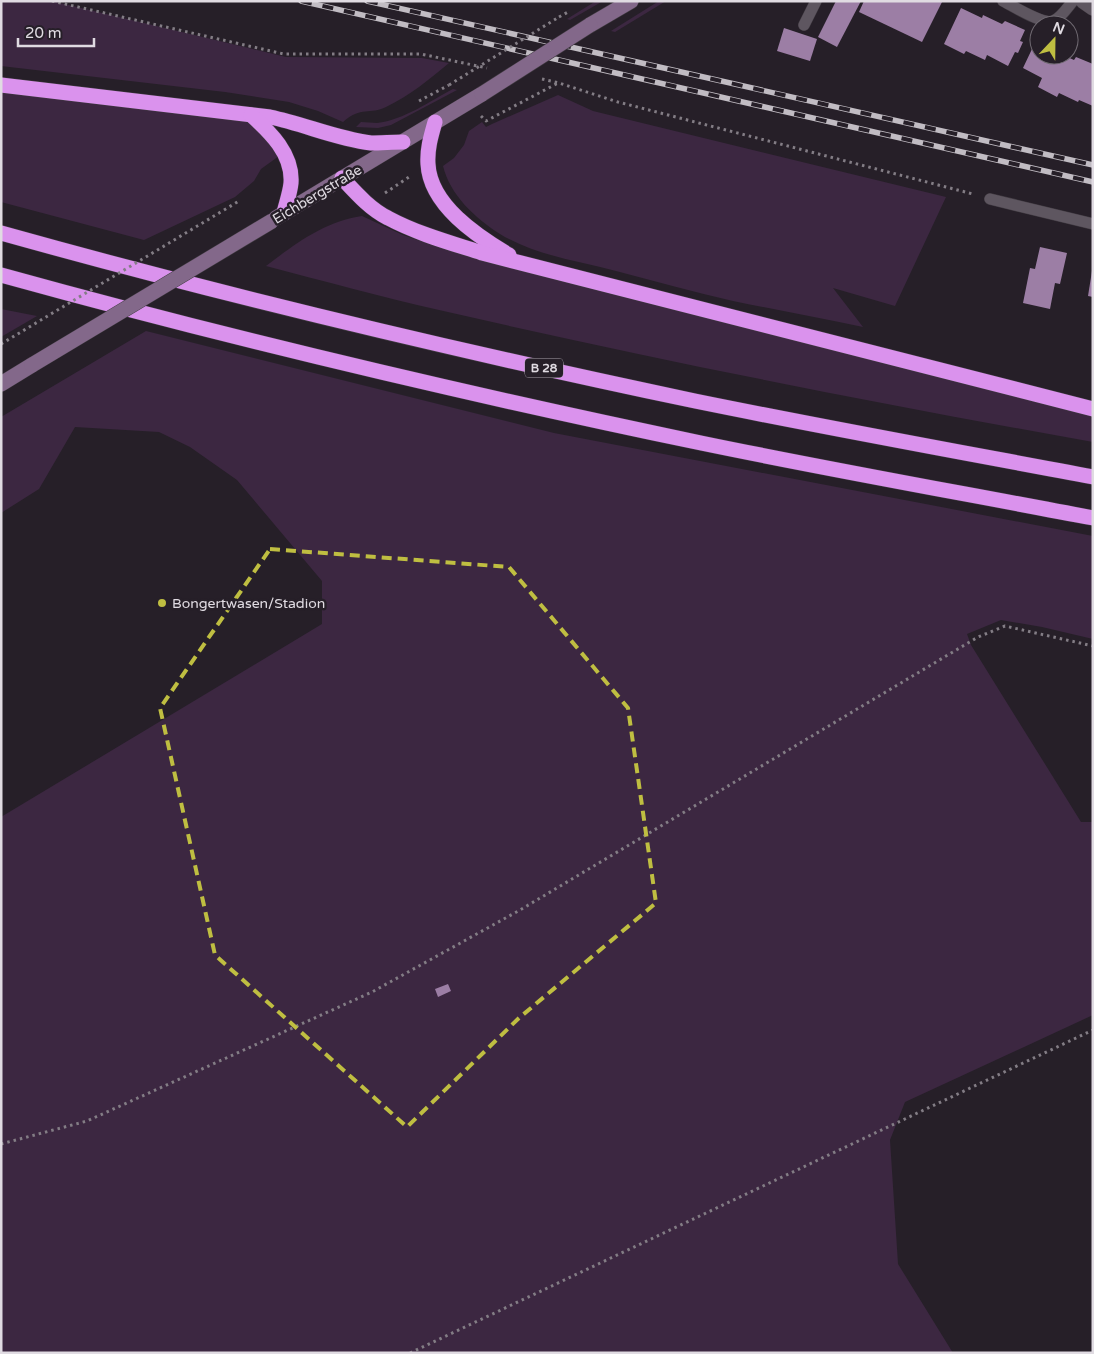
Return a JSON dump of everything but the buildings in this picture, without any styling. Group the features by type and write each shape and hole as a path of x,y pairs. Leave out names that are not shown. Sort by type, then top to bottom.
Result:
{"highway":[{"path":"1,85 251,115 290,121 348,139 373,143 402,142"},
{"path":"251,115 274,136 288,164 291,182 278,217"},
{"path":"434,122 428,148 428,165 433,187 443,202 458,218 480,237 525,265"},
{"path":"342,178 358,195 387,218 426,234 482,253 1093,409"},
{"name":"B 28","path":"1,233 100,261 284,307 573,374 771,416 1093,477"},
{"path":"1,275 103,303 567,415 766,456 1093,518"}],"main road":[{"name":"Eichbergstraße","path":"1,384 482,94 631,1"}],"street":[{"path":"1083,1 1093,8"}],"lane":[{"path":"804,25 816,1"},
{"path":"1003,1 1046,22 1054,21 1072,1"},
{"path":"990,199 1093,224"}],"path":[{"path":"420,101 559,17"},
{"path":"486,121 559,83"},
{"path":"381,196 412,175"},
{"path":"1,344 239,201"},
{"path":"1,1144 87,1121 372,992 520,910 978,636 1005,626 1093,646"},
{"path":"410,1353 1093,1030"}],"highlighted area":[{"path":"270,549 509,567 628,708 656,903 519,1018 407,1127 215,955 160,708"}],"shaded area":[{"path":"1,1 52,1 286,57 422,58 449,63 395,103 380,109 360,112 343,122 318,111 289,102 225,92 1,66"},
{"path":"596,1 603,1 570,20 567,19"},
{"path":"659,1 666,1 615,32 611,31"},
{"path":"453,89 457,90 391,125 378,128 356,127 361,122 377,123 397,118"},
{"path":"1,91 243,120 260,130 279,156 261,169 254,181 235,197 144,240 1,202"},
{"path":"558,95 593,111 946,197 895,306 833,288 863,327 733,301 556,257 513,241 482,221 465,205 451,187 443,166 454,158 464,145 469,131 482,122 486,127"},
{"path":"362,216 403,235 447,250 553,279 1093,416 1093,442 847,396 602,346 417,305 266,266 299,242 323,228"},
{"path":"1,309 37,316 1,337"},
{"path":"146,331 554,433 1093,536 1093,639 1001,620 967,634 971,645 1081,822 1093,822 1093,1015 905,1102 890,1140 898,1264 953,1353 1,1353 1,817 322,624 322,581 237,480 190,447 159,432 75,427 39,489 1,513 1,417"}],"railway":[{"path":"301,1 1093,182"},
{"path":"367,1 1093,165"}],"place":[{"name":"Bongertwasen/Stadion","path":"162,603"}]}
